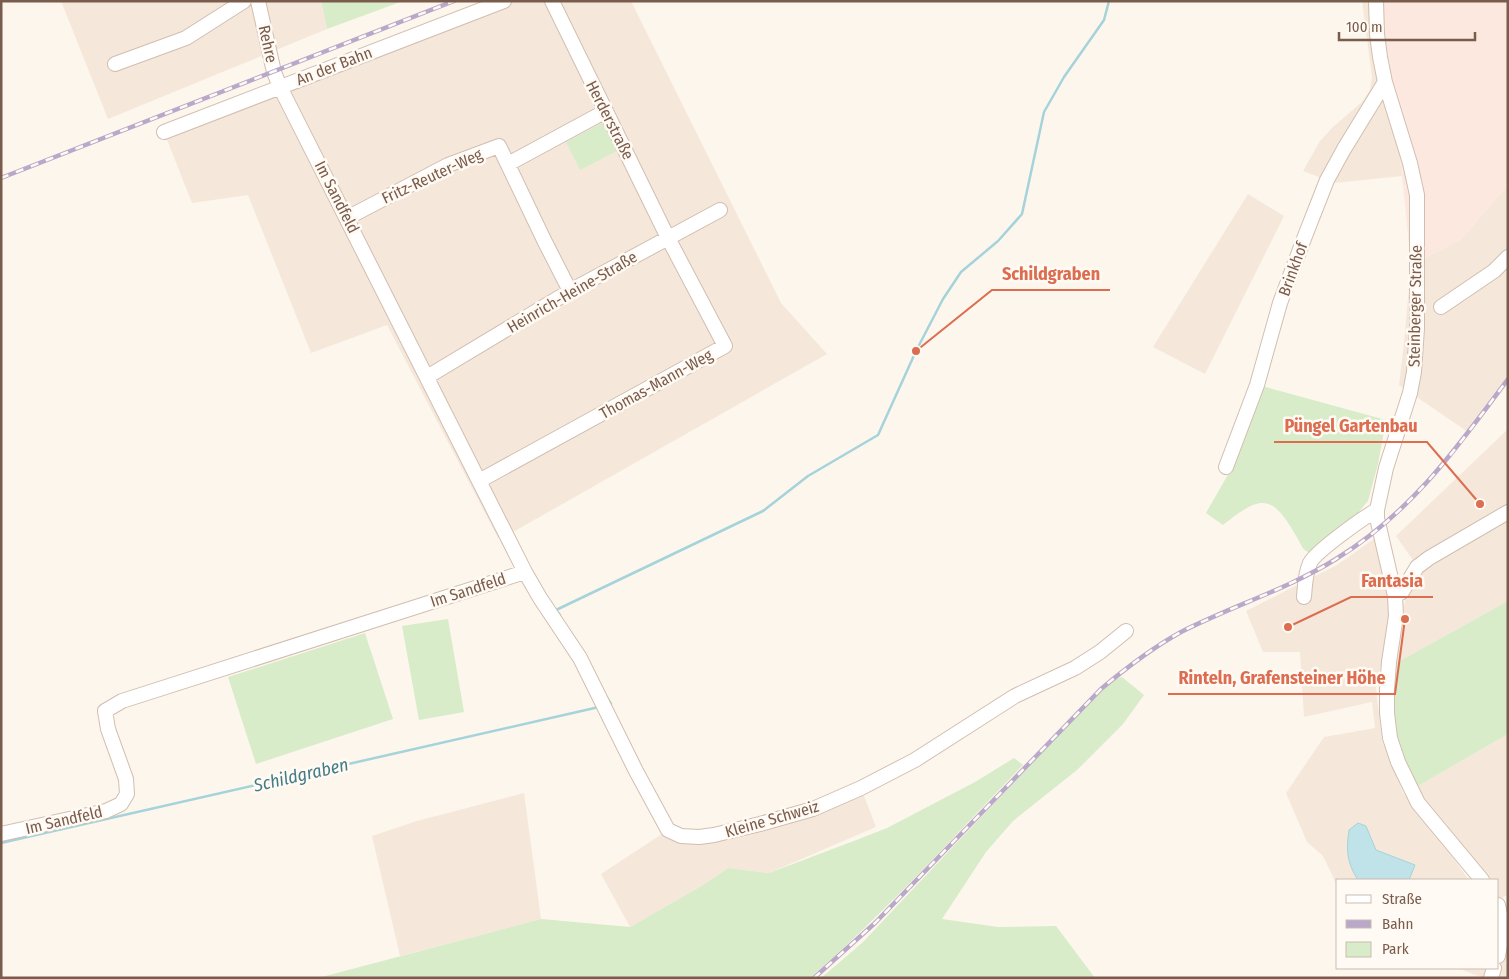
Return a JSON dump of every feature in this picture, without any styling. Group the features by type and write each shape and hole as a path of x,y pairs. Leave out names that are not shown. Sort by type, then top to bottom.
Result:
{"street":[{"path":"115,64 186,38 244,1"},
{"name":"Rehre","path":"258,1 274,72 280,87"},
{"name":"An der Bahn","path":"164,132 504,1"},
{"name":"Herderstraße","path":"552,1 668,238"},
{"name":"Steinberger Straße","path":"1376,1 1377,34 1385,82 1410,163 1417,195 1416,349 1410,393 1386,468 1377,510 1377,518 1394,596 1396,616 1389,662 1387,713 1390,738 1398,762 1418,803 1481,879"},
{"name":"Brinkhof","path":"1226,467 1257,385 1280,303 1321,196 1344,149 1385,82"},
{"name":"Im Sandfeld","path":"1,834 106,811 121,804 127,794 126,779 108,730 105,711 122,701 525,572 280,87"},
{"name":"Fritz-Reuter-Weg","path":"508,164 606,112"},
{"name":"Fritz-Reuter-Weg","path":"347,218 448,165 500,146 570,291"},
{"name":"Heinrich-Heine-Straße","path":"427,377 570,291 720,210"},
{"name":"Thomas-Mann-Weg","path":"479,481 725,346 668,238"},
{"path":"1441,307 1494,271 1508,257"},
{"path":"1304,597 1305,577 1311,560 1361,519 1377,510"},
{"path":"1394,596 1402,592 1417,567 1423,562 1507,515"},
{"name":"Kleine Schweiz","path":"525,572 580,658 636,771 668,830 681,836 699,837 714,835 813,810 861,788 914,760 1015,696 1075,668 1100,652 1126,631"},
{"path":"1499,910 1503,928 1499,950"}],"shaded area":[{"path":"61,1 321,1 327,29 108,119"},
{"path":"504,1 631,1 781,303 827,354 513,532 498,538 387,325 311,353 248,195 192,203 164,132"},
{"path":"1362,1 1384,1 1384,16 1402,176 1334,183 1303,171 1320,141 1362,102 1370,90 1372,77"},
{"path":"1384,1 1508,1 1508,185 1461,239 1411,265 1384,16"},
{"path":"1508,185 1508,379 1468,432 1399,385 1411,265 1461,239"},
{"path":"1248,194 1284,216 1205,374 1153,347"},
{"path":"1508,429 1508,601 1396,663 1401,617 1407,594 1420,570 1396,536"},
{"path":"1375,538 1380,554 1391,618 1376,688 1382,741 1403,793 1468,879 1336,879 1336,883 1323,856 1307,842 1286,793 1324,737 1375,728 1372,702 1304,717 1300,652 1263,652 1246,611 1337,565"},
{"path":"1508,734 1508,894 1499,900 1499,879 1482,879 1411,790"},
{"path":"861,788 876,827 769,873 728,868 703,885 630,927 601,874 668,830 699,837"},
{"path":"524,793 541,919 400,956 372,836 417,821"},
{"path":"1508,912 1508,978 1483,978 1460,969 1499,969 1499,916"}],"green space":[{"path":"321,1 403,1 327,29"},
{"path":"604,122 617,151 580,170 566,142"},
{"path":"1262,386 1386,420 1378,464 1368,501 1357,514 1312,553 1304,549 1282,514 1267,503 1258,503 1249,507 1223,525 1206,513 1230,471"},
{"path":"1508,601 1508,734 1411,790 1396,735 1393,696 1396,663"},
{"path":"448,619 464,712 419,720 402,626"},
{"path":"365,633 393,719 256,764 228,677"},
{"path":"1122,677 1144,695 1123,724 1077,770 1013,821 986,852 942,919 998,927 1056,926 1095,978 821,978 862,943 1089,703 1114,680"},
{"path":"1014,758 1023,765 866,927 810,978 318,978 541,919 630,927 703,885 728,868 769,873 859,839 887,828 975,782"}],"water":[{"path":"1358,823 1366,826 1376,850 1415,865 1409,879 1357,879 1348,856 1349,830"}],"waterway":[{"name":"Schildgraben","path":"560,615 556,610 763,511 808,476 878,435 916,351 943,299 961,272 998,241 1022,214 1044,112 1064,77 1104,20 1109,1"},
{"name":"Schildgraben","path":"606,696 611,704 609,705"},
{"name":"Schildgraben","path":"1,843 599,707"}],"railway":[{"path":"1,178 454,1"},
{"path":"814,978 875,923 1101,689 1120,673 1181,632 1318,570 1363,541 1388,521 1431,478 1508,379"}],"place":[{"name":"Schildgraben","path":"916,351"},
{"name":"Püngel Gartenbau","path":"1480,504"},
{"name":"Rinteln, Grafensteiner Höhe","path":"1405,619"},
{"name":"Fantasia","path":"1288,627"}]}
